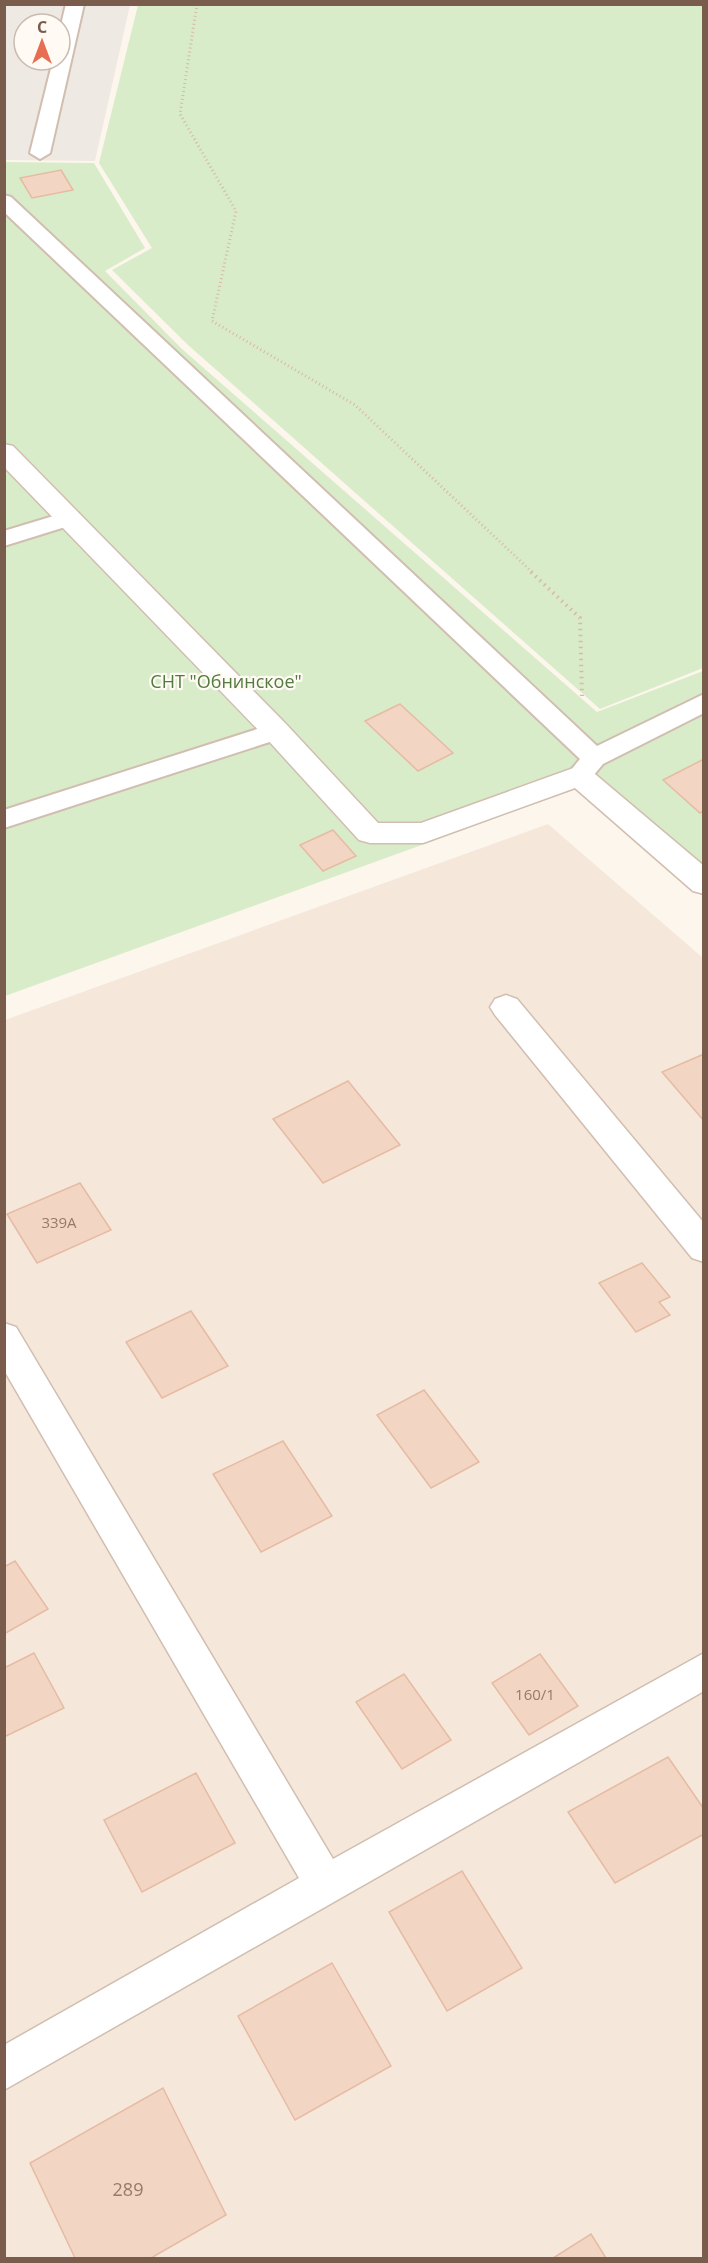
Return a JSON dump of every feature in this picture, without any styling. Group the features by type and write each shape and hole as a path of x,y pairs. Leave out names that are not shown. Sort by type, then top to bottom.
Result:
{"street":[{"path":"4,452 276,731 370,833 423,833 587,767 704,883"},
{"path":"506,1007 704,1248"},
{"path":"4,1337 325,1884"},
{"path":"4,2069 704,1670"}],"lane":[{"path":"40,153 75,4"},
{"path":"4,201 575,739 587,767 704,702"},
{"path":"4,538 70,518"},
{"path":"4,819 276,731"}],"path":[{"path":"198,4 180,114 236,211 212,321 355,405 580,618 582,705 575,739"}],"shaded area":[{"path":"5,5 130,5 95,161 5,160"},
{"path":"548,824 703,958 703,2258 5,2258 5,1020"}],"green space":[{"path":"138,5 703,5 703,668 600,709 188,345 112,270 152,248 99,163"},
{"name":"СНТ \"Обнинское\"","path":"5,162 94,163 145,248 105,271 182,349 597,712 703,671 703,889 579,788 5,996"}],"building":[{"path":"61,170 73,190 32,198 20,178"},
{"path":"400,704 453,753 418,771 365,721"},
{"path":"704,759 704,811 700,813 663,780"},
{"path":"333,830 356,856 323,871 300,845"},
{"path":"704,1054 704,1121 662,1072"},
{"path":"348,1081 400,1145 323,1183 273,1119"},
{"path":"80,1183 111,1230 37,1263 7,1214"},
{"path":"642,1263 670,1297 659,1302 670,1315 636,1332 599,1283"},
{"path":"191,1311 228,1366 162,1398 126,1342"},
{"path":"424,1390 479,1462 431,1488 377,1415"},
{"path":"283,1441 332,1516 261,1552 213,1474"},
{"path":"15,1561 48,1609 4,1634 4,1567"},
{"path":"34,1653 64,1708 4,1737 4,1668"},
{"path":"540,1654 578,1706 529,1735 492,1683"},
{"path":"404,1674 451,1740 402,1769 356,1702"},
{"path":"668,1757 704,1809 704,1834 615,1883 568,1812"},
{"path":"196,1773 235,1843 142,1892 104,1820"},
{"path":"462,1871 522,1968 447,2011 389,1912"},
{"path":"332,1963 391,2066 295,2120 238,2016"},
{"path":"163,2088 226,2215 151,2258 75,2258 30,2163"},
{"path":"591,2234 606,2258 553,2258"}]}
